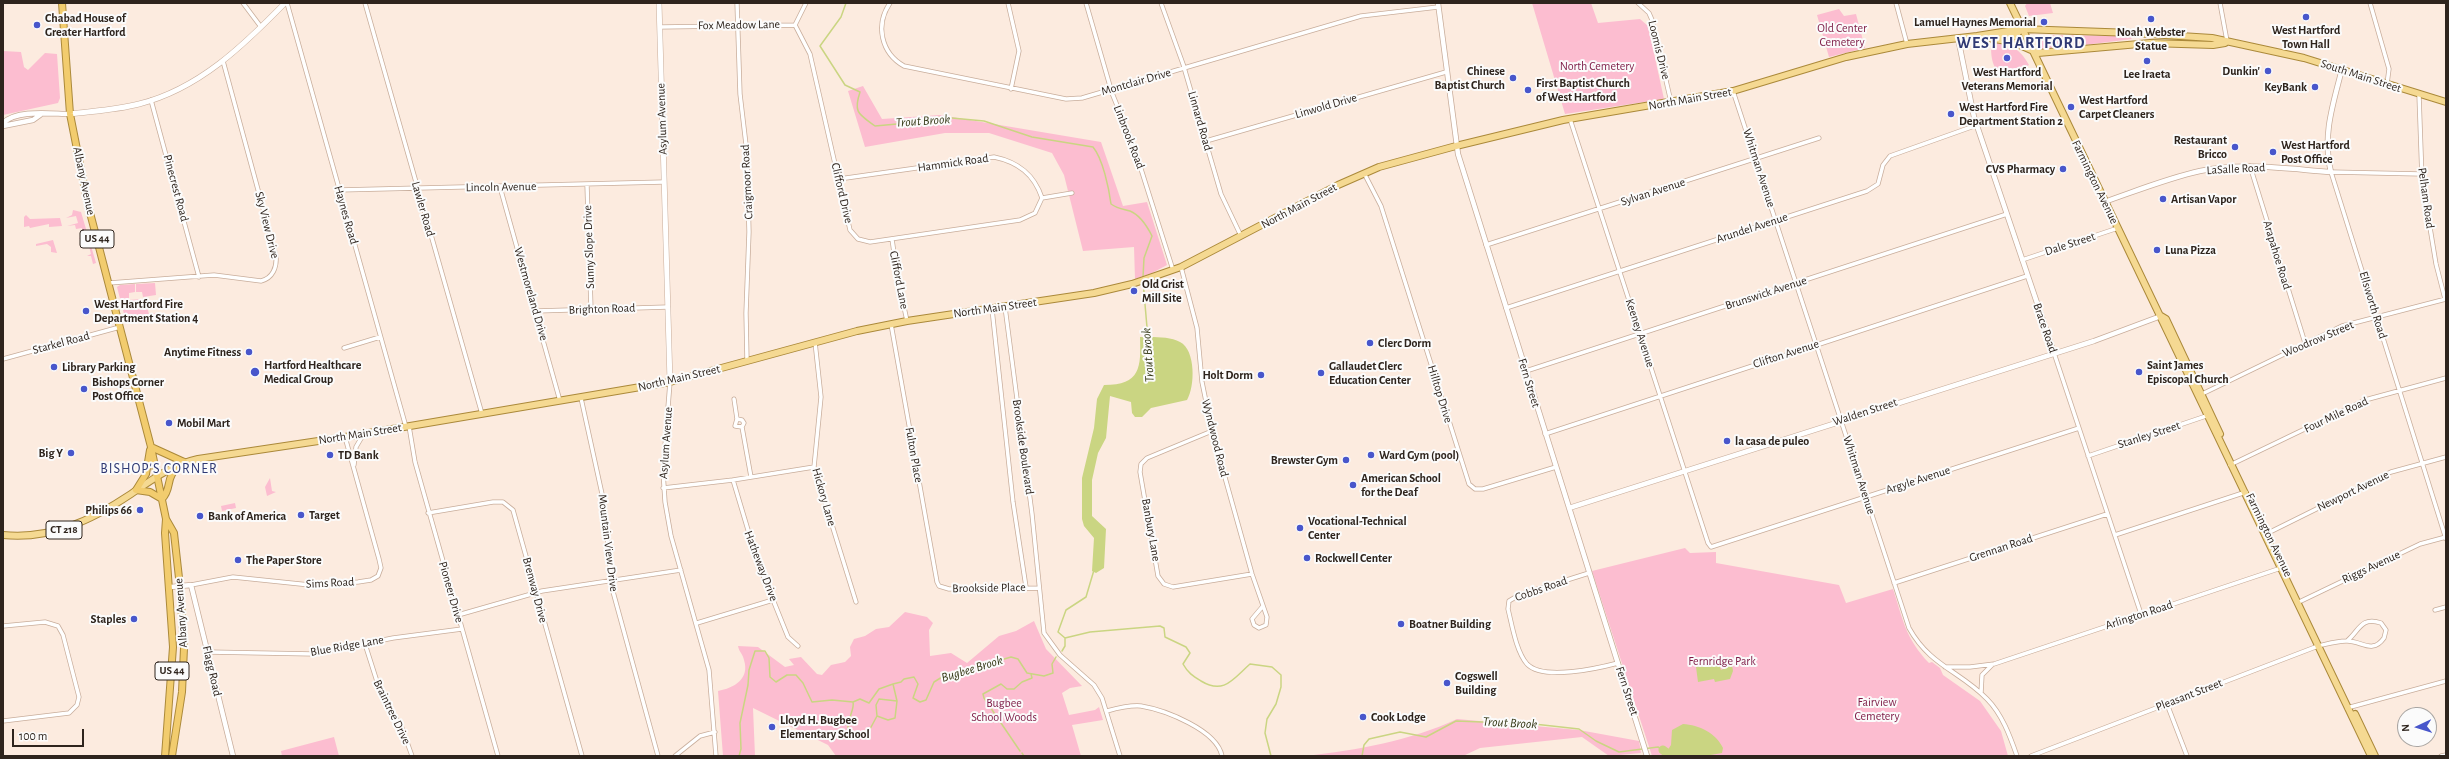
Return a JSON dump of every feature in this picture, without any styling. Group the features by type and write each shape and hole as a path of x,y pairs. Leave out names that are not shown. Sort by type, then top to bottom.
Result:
{"highway":[{"name":"Albany Avenue","path":"62,3 70,114 88,205 151,447 166,519 165,533 171,586 173,660 164,756"},
{"path":"151,447 184,462 171,475 166,495 162,499 150,492 136,490 146,474 151,447"},
{"name":"Albany Avenue","path":"166,519 174,533 180,586 183,672 172,756"}],"main road":[{"path":"70,114 114,109 151,100 185,85 224,61 286,3"},
{"name":"Asylum Avenue","path":"659,3 670,382"},
{"name":"Farmington Avenue","path":"2010,3 2104,202 2161,316 2166,319 2199,396 2320,645 2371,756"},
{"name":"North Main Street","path":"3,535 42,534 73,527 136,490 157,474 184,462 408,427 670,382 815,341 907,320 1086,295 1132,284 1181,267 1364,173 1456,146 1570,119 1733,91 1846,57 1908,44 2022,29"},
{"name":"South Main Street","path":"2022,29 2133,33 2212,38 2228,43 2294,56 2342,69 2419,95 2446,102"},
{"name":"North Main Street","path":"1977,36 2014,42 2033,53"},
{"name":"South Main Street","path":"2033,53 2135,44 2213,46 2228,43"},
{"name":"Farmington Avenue","path":"2349,707 2376,756"}],"street":[{"path":"243,3 261,27"},
{"name":"Haynes Road","path":"286,3 380,338 408,427"},
{"name":"Lawler Road","path":"365,3 482,414"},
{"name":"Craigmoor Road","path":"737,3 740,94 747,153 749,232 746,313 747,361"},
{"name":"Fox Meadow Lane","path":"660,27 795,25 806,3"},
{"name":"Montclair Drive","path":"890,3 882,19 882,36 886,49 898,62 912,70 1058,99 1074,99 1111,89 1361,16 1438,5"},
{"path":"1008,3 1019,51 1011,89"},
{"name":"Linbrook Road","path":"1086,3 1111,89 1136,150 1173,270"},
{"name":"Linnard Road","path":"1161,3 1185,68 1221,194 1241,237"},
{"name":"Loomis Drive","path":"1638,3 1649,13 1652,20 1672,102"},
{"path":"1896,3 1908,44"},
{"path":"2220,3 2228,43"},
{"path":"2370,3 2389,69 2387,84"},
{"name":"Fern Street","path":"1438,5 1456,146 1486,246 1647,755"},
{"name":"Clifford Drive","path":"795,25 810,54 853,235 863,241 892,239 1027,218 1038,210 1042,198"},
{"name":"Brace Road","path":"1958,38 1977,125 2141,614"},
{"name":"Sky View Drive","path":"109,283 220,275 261,280 271,276 276,263 224,61"},
{"name":"Ellsworth Road","path":"2342,69 2327,134 2327,155 2376,317 2446,537"},
{"name":"Linwold Drive","path":"1206,141 1446,72"},
{"name":"Whitman Avenue","path":"1733,91 1817,344 1905,618 1916,642 1944,667 1981,693 1999,715 2017,756"},
{"name":"Pelham Road","path":"2419,95 2421,174 2436,264 2446,299"},
{"name":"Pinecrest Road","path":"151,100 199,276"},
{"path":"3,124 33,120 40,115 70,114"},
{"name":"Keeney Avenue","path":"1570,119 1708,543 1711,546"},
{"name":"Arundel Avenue","path":"1506,308 1870,190 1880,180 1883,165 1890,156 1977,125"},
{"name":"Sylvan Avenue","path":"1486,246 1819,138"},
{"name":"Hammick Road","path":"839,179 994,157 1013,162 1026,171 1042,198"},
{"name":"LaSalle Road","path":"2104,202 2201,171 2250,166 2331,172 2421,174"},
{"name":"Arapahoe Road","path":"2250,166 2305,343"},
{"name":"Hilltop Drive","path":"1364,173 1382,206 1469,484 1475,489 1483,489 1556,467"},
{"name":"Lincoln Avenue","path":"339,190 664,182"},
{"name":"Sunny Slope Drive","path":"587,185 591,309"},
{"name":"Westmoreland Drive","path":"500,187 560,401"},
{"path":"1042,198 1072,193"},
{"name":"Brunswick Avenue","path":"1526,371 2007,214"},
{"name":"Dale Street","path":"2022,260 2118,228"},
{"name":"Clifford Lane","path":"892,239 897,274 907,320"},
{"name":"Wyndwood Road","path":"1181,267 1197,328 1202,382 1212,431 1252,574 1263,606 1267,622 1263,628 1260,628 1254,625 1252,619 1263,606"},
{"name":"Clifton Avenue","path":"1545,434 2027,276"},
{"name":"Woodrow Street","path":"2199,396 2342,326 2446,299"},
{"name":"Brighton Road","path":"536,311 668,307"},
{"name":"Brookside Boulevard","path":"1005,307 1032,514 1042,622 1048,641 1060,655 1094,685 1108,711 1120,756"},
{"name":"Brookside Boulevard","path":"992,309 1026,587"},
{"name":"Walden Street","path":"1569,508 2054,353 2161,316"},
{"name":"Fulton Place","path":"891,324 937,582 939,586"},
{"name":"Starkel Road","path":"3,359 120,327"},
{"path":"344,348 380,338"},
{"name":"Hickory Lane","path":"815,341 821,397 814,467 856,602"},
{"name":"Four Mile Road","path":"2232,464 2365,400 2446,378"},
{"name":"Asylum Avenue","path":"670,382 663,488 668,521 697,623 711,682 716,756"},
{"name":"Mountain View Drive","path":"580,398 604,503 611,580 658,756"},
{"path":"734,399 737,419 735,426 742,427"},
{"name":"Stanley Street","path":"2088,456 2208,415"},
{"path":"737,419 743,421 742,427 751,477"},
{"name":"Pioneer Drive","path":"408,427 428,513 498,756"},
{"name":"Argyle Avenue","path":"1711,546 2079,428"},
{"name":"Banbury Lane","path":"1212,431 1147,458 1141,464 1140,472 1158,576 1164,584 1173,587 1252,574"},
{"name":"Sims Road","path":"353,468 356,447 363,434"},
{"name":"Sims Road","path":"171,586 191,585 233,577 323,585 365,581 378,576 381,568 379,559 345,437"},
{"name":"Newport Avenue","path":"2266,534 2391,472 2446,457"},
{"path":"663,488 733,480 814,467"},
{"name":"Hatheway Drive","path":"733,480 757,560 788,637 798,646"},
{"path":"2115,535 2246,492"},
{"name":"Brenway Drive","path":"428,513 492,502 506,504 514,513 582,756"},
{"name":"Grennan Road","path":"1894,583 2107,514"},
{"name":"Riggs Avenue","path":"2299,602 2420,544 2446,537"},
{"name":"Arlington Road","path":"1944,667 1970,668 1994,664 2282,568"},
{"path":"458,615 536,592 681,570"},
{"name":"Cobbs Road","path":"1589,573 1519,595 1509,601 1508,609 1522,658 1529,666 1543,671 1586,671 1618,663"},
{"name":"Flagg Road","path":"191,585 233,756"},
{"name":"Brookside Place","path":"939,586 949,589 1039,588"},
{"path":"697,623 774,600"},
{"path":"2435,610 2446,607"},
{"path":"3,626 45,622 58,626 63,635 79,697 77,706 69,713 3,721"},
{"name":"Pleasant Street","path":"2031,756 2320,645 2348,640 2362,646 2373,646 2383,640 2386,630 2381,623 2368,622 2358,627 2348,640"},
{"name":"Blue Ridge Lane","path":"208,652 314,654 365,644 462,629"},
{"name":"Braintree Drive","path":"365,644 381,694 402,728 412,756"},
{"path":"1981,693 1982,676 1994,664"},
{"path":"2349,707 2446,681"},
{"path":"2167,704 2187,756"},
{"path":"1108,711 1133,706 1156,711 1208,734 1218,746 1222,756"},
{"path":"675,756 700,736 715,732"},
{"path":"2441,756 2446,755"}],"green space":[{"name":"North Cemetery","path":"1532,3 1591,3 1598,23 1640,19 1648,26 1664,99 1565,114"},
{"path":"2027,3 2050,3 2053,13 2029,16 2025,6"},
{"name":"Old Center Cemetery","path":"1839,9 1844,16 1856,14 1865,48 1829,57 1817,15"},
{"path":"2034,35 2129,36 2132,39 2045,50 2040,49"},
{"path":"1991,43 2003,43 2009,45 2022,55 2029,65 2011,77 2005,75 1996,69 1994,65 1991,55"},
{"path":"3,51 21,52 24,67 28,70 45,53 57,54 60,98 58,103 3,115"},
{"path":"863,86 882,119 940,115 1101,142 1123,206 1147,202 1167,265 1152,273 1135,279 1134,247 1083,251 1064,175 1052,153 989,133 945,133 865,147 848,91"},
{"path":"73,210 81,212 96,263 93,264 91,256 87,256 91,254 88,242 84,243 79,238 83,237 82,228 76,229 75,225 67,226 78,223 76,216 66,218 72,215"},
{"path":"26,215 30,219 60,218 62,226 49,227 49,224 30,228 29,226 24,227 24,217"},
{"path":"53,240 57,253 51,252 51,247 47,244 36,246 36,244"},
{"path":"155,283 156,295 143,297 142,292 136,292 136,284"},
{"path":"135,284 135,292 129,293 129,300 142,299 143,303 146,303 149,314 158,313 158,316 125,318 117,287 120,285"},
{"path":"270,478 272,491 276,492 267,496 265,487"},
{"path":"235,503 236,508 222,511 221,506"},
{"name":"Fernridge Park","path":"1685,548 1690,553 1716,552 1716,563 1839,585 1846,603 1893,589 1902,619 1910,637 1921,654 1929,663 1932,662 1940,668 1943,675 1980,701 2001,731 2008,756 1652,756 1592,571"},
{"name":"Bugbee School Woods","path":"905,612 927,617 933,623 929,630 930,656 951,653 967,663 999,636 1016,631 1034,621 1046,649 1082,686 1070,688 1062,693 1069,715 1095,710 1099,707 1103,720 1072,725 1081,756 836,756 828,745 753,708 755,756 723,756 718,691 730,688 739,682 743,677 745,667 738,646 758,647 785,667 794,665 789,659 801,657 817,674 822,675 831,665 845,662 851,656 850,647 854,639 865,636 876,629 889,627"},
{"path":"1457,719 1579,730 1639,741 1641,753 1609,756 1582,737 1480,748 1463,756 1306,756 1383,744 1439,727"},
{"path":"334,737 339,756 282,756 281,751"}],"water":[{"path":"1140,337 1160,337 1176,340 1185,346 1191,360 1193,378 1192,387 1187,400 1151,408 1142,417 1135,417 1132,413 1131,402 1110,396 1106,438 1098,453 1092,480 1092,516 1106,529 1104,568 1096,573 1092,571 1094,538 1084,526 1082,519 1082,478 1094,428 1097,399 1104,385 1125,382 1132,378 1139,365"},
{"path":"1719,664 1721,670 1732,665 1733,671 1730,679 1715,682 1714,679 1698,682 1696,667"},
{"path":"1683,724 1701,728 1711,734 1723,748 1722,753 1705,756 1667,756 1665,754 1671,745 1672,730"}],"waterway":[{"name":"Trout Brook","path":"846,3 841,17 820,46 845,85 860,92 857,109 861,116 875,126 908,123 941,117 984,121 1032,137 1093,147 1097,152 1103,166 1111,204 1137,215 1152,236 1144,258 1143,277"},
{"name":"Trout Brook","path":"1143,281 1148,339"},
{"name":"Trout Brook","path":"1094,570 1086,597 1066,610 1058,632 1065,638 1090,632 1160,626 1164,628 1165,637 1186,647 1190,653 1183,664 1189,672 1209,685 1222,686 1228,683 1250,664 1272,667 1281,675 1281,687 1276,704 1267,719 1265,733 1271,756"},
{"name":"Bugbee Brook","path":"1062,651 1065,646 1065,638"},
{"name":"Bugbee Brook","path":"739,756 741,749 740,723 748,685 749,670 755,651 765,651 769,658 770,677 776,682 787,675 796,675 803,683 812,702 832,700 853,702 848,730 855,736 870,729 877,716 888,720 895,718 897,701 893,684 901,682 904,679 914,677 918,684 913,698 920,702 926,700 934,682 947,674 959,674 967,670 1011,657 1018,659 1027,673 1044,676 1053,673 1052,664 1056,657"},
{"path":"1020,751 984,698 983,694 1001,684 1007,689 1014,689 1022,682 1032,678 1031,674"},
{"path":"853,702 860,699 869,703 879,689 893,684"},
{"path":"877,716 876,705 879,699 897,701"},
{"name":"Trout Brook","path":"1362,756 1364,745 1369,739 1400,732 1426,737 1456,721 1534,724 1579,729 1596,741 1619,752 1658,747 1663,750 1663,756"},
{"name":"Trout Brook","path":"1663,750 1667,753"}],"place":[{"name":"West Hartford Town Hall","path":"2306,17"},
{"name":"Noah Webster Statue","path":"2151,19"},
{"name":"Lamuel Haynes Memorial","path":"2044,22"},
{"name":"Chabad House of Greater Hartford","path":"37,25"},
{"name":"West Hartford Veterans Memorial","path":"2007,58"},
{"name":"Lee Iraeta","path":"2147,61"},
{"name":"Dunkin'","path":"2268,71"},
{"name":"Chinese Baptist Church","path":"1513,78"},
{"name":"KeyBank","path":"2315,87"},
{"name":"First Baptist Church of West Hartford","path":"1528,90"},
{"name":"West Hartford Carpet Cleaners","path":"2071,107"},
{"name":"West Hartford Fire Department Station 2","path":"1951,114"},
{"name":"Restaurant Bricco","path":"2235,147"},
{"name":"West Hartford Post Office","path":"2273,152"},
{"name":"CVS Pharmacy","path":"2063,169"},
{"name":"Artisan Vapor","path":"2163,199"},
{"name":"Luna Pizza","path":"2157,250"},
{"name":"Old Grist Mill Site","path":"1134,291"},
{"name":"West Hartford Fire Department Station 4","path":"86,311"},
{"name":"Clerc Dorm","path":"1370,343"},
{"name":"Anytime Fitness","path":"249,352"},
{"name":"Library Parking","path":"54,367"},
{"name":"Hartford Healthcare Medical Group","path":"255,372"},
{"name":"Saint James Episcopal Church","path":"2139,372"},
{"name":"Gallaudet Clerc Education Center","path":"1321,373"},
{"name":"Holt Dorm","path":"1261,375"},
{"name":"Bishops Corner Post Office","path":"84,389"},
{"name":"Mobil Mart","path":"169,423"},
{"name":"la casa de puleo","path":"1727,441"},
{"name":"Big Y","path":"71,453"},
{"name":"TD Bank","path":"330,455"},
{"name":"Ward Gym (pool)","path":"1371,455"},
{"name":"Brewster Gym","path":"1346,460"},
{"name":"American School for the Deaf","path":"1353,485"},
{"name":"Philips 66","path":"140,510"},
{"name":"Target","path":"301,515"},
{"name":"Bank of America","path":"200,516"},
{"name":"Vocational-Technical Center","path":"1300,528"},
{"name":"Rockwell Center","path":"1307,558"},
{"name":"The Paper Store","path":"238,560"},
{"name":"Staples","path":"134,619"},
{"name":"Boatner Building","path":"1401,624"},
{"name":"Cogswell Building","path":"1447,683"},
{"name":"Cook Lodge","path":"1363,717"},
{"name":"Lloyd H. Bugbee Elementary School","path":"772,727"}],"district":[{"name":"WEST HARTFORD","path":"2021,43"},
{"name":"BISHOP'S CORNER","path":"159,469"}],"park label":[{"name":"Fairview Cemetery","path":"1877,709"}]}
